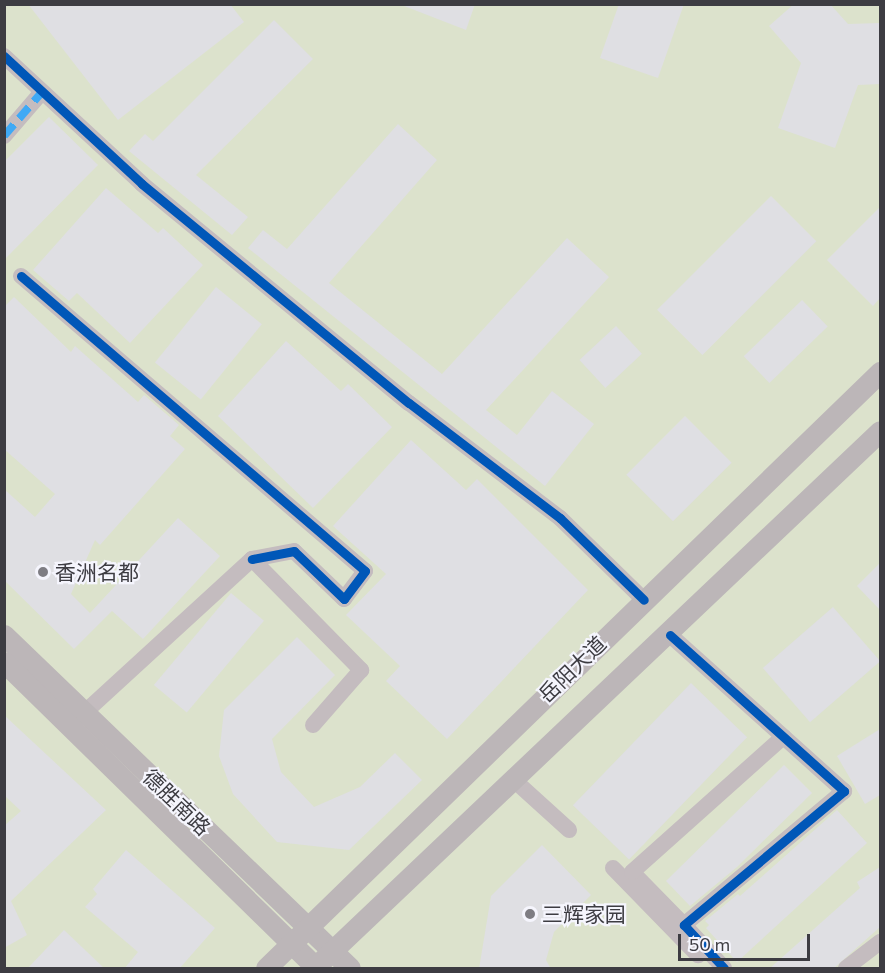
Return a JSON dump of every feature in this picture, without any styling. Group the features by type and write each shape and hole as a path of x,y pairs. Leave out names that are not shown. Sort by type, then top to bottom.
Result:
{"main road":[{"name":"岳阳大道","path":"266,969 290,943 880,372"},
{"name":"岳阳大道","path":"315,968 670,635 880,430"},
{"name":"德胜南路","path":"4,635 350,969"},
{"name":"德胜南路","path":"4,662 315,968"}],"street":[{"path":"4,56 142,184 291,308 560,518 644,600"},
{"path":"4,136 42,92"},
{"path":"21,276 365,571 344,599 294,551 252,560 84,713"},
{"path":"252,560 361,670 313,724"},
{"path":"670,635 843,791 684,925"},
{"path":"724,969 632,872 783,737"},
{"path":"514,781 569,831"},
{"path":"613,868 711,969"},
{"path":"846,969 880,942"}],"green space":[{"path":"5,5 880,5 880,968 5,968"}],"building":[{"path":"28,4 230,4 244,22 118,120"},
{"path":"399,4 475,4 466,30"},
{"path":"619,4 684,4 658,78 600,58"},
{"path":"794,4 830,4 848,24 880,23 880,84 858,85 835,148 778,128 801,63 769,26"},
{"path":"274,20 313,59 196,175 248,217 232,235 129,151 145,134 153,141"},
{"path":"49,117 98,165 4,260 4,162"},
{"path":"398,124 437,160 329,283 442,374 567,238 609,277 486,410 517,435 552,391 594,424 545,486 248,248 263,230 287,249"},
{"path":"106,188 158,233 163,228 203,265 130,343 77,293 69,301 33,270"},
{"path":"771,196 816,241 702,355 657,310"},
{"path":"880,207 880,298 873,306 827,260"},
{"path":"216,287 262,324 201,400 155,362"},
{"path":"14,297 71,352 75,346 138,402 144,395 179,425 170,436 185,449 100,545 95,540 71,594 90,613 178,518 220,556 143,639 112,611 74,649 4,580 4,489 35,517 55,494 4,449 4,307"},
{"path":"802,300 828,327 769,383 744,356"},
{"path":"616,326 642,354 605,388 579,360"},
{"path":"286,341 341,391 348,384 392,427 313,508 218,416"},
{"path":"685,416 732,463 673,521 626,475"},
{"path":"411,440 466,490 477,479 588,590 447,739 386,681 400,666 346,615 386,574 333,526"},
{"path":"880,563 880,610 857,586"},
{"path":"231,593 264,621 187,713 154,685"},
{"path":"833,607 880,662 810,722 763,668"},
{"path":"297,637 335,675 272,739 281,772 314,807 360,787 395,753 422,780 349,850 277,842 233,794 219,756 224,710"},
{"path":"691,683 747,737 629,859 573,805"},
{"path":"4,715 106,810 11,901 27,935 4,948 4,826 21,811 4,795"},
{"path":"880,729 880,795 865,804 837,756"},
{"path":"784,765 812,793 737,867 690,906 666,881"},
{"path":"837,810 867,843 737,962 706,928 709,925 705,921 738,894 740,896"},
{"name":"三辉家园","path":"542,845 591,895 554,932 546,960 551,969 479,969 491,896"},
{"path":"126,850 215,928 179,969 124,969 138,952 85,907 97,894 93,889"},
{"path":"880,867 880,927 833,969 769,969 860,888 857,882"},
{"path":"64,930 105,969 27,969"}],"marked path":[{"path":"4,136 42,92"}],"cycle path":[{"path":"4,56 142,184 409,403 560,518 644,600"},
{"path":"21,276 365,571 344,599 294,551 252,559"},
{"path":"670,635 844,791 684,925 724,968"}],"place":[{"name":"香洲名都","path":"43,572"},
{"name":"三辉家园","path":"530,914"}]}
